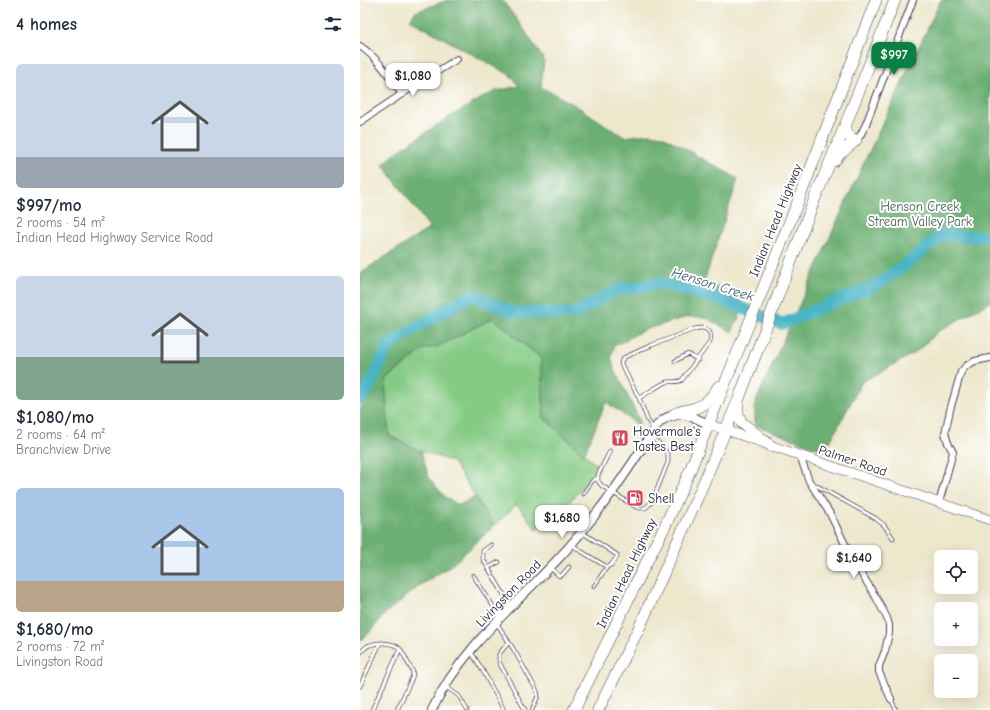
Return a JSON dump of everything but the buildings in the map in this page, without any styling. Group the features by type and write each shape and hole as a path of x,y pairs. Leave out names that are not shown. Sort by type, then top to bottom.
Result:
{"highway":[{"name":"Indian Head Highway","path":"574,710 665,526 689,473 800,196 876,0"},
{"path":"598,710 640,626 698,496 738,401 815,198 846,124 894,0"},
{"path":"826,173 841,153 856,140 848,135 846,124"},
{"path":"673,415 680,411 688,410 708,402 733,364"},
{"path":"738,401 738,414 741,422 771,446"}],"main road":[{"path":"673,415 684,415 708,424"},
{"name":"Livingston Road","path":"432,710 450,677 470,651 582,532 627,472 652,432 661,421 673,415"},
{"name":"Palmer Road","path":"708,424 990,520"}],"street":[{"path":"856,140 860,136 866,124 913,0"},
{"path":"360,46 376,59 402,94"},
{"path":"360,122 457,59"},
{"path":"939,503 952,452 945,433 961,372 966,366 975,361 990,358"},
{"path":"800,456 809,481 829,512 853,560 887,618 889,633 879,672 891,699"}],"lane":[{"path":"610,451 598,475 598,481 602,486 638,508 645,508 652,502 668,462 668,455 652,432 639,398 621,364 622,360 624,357 652,344 701,328 710,332 710,342 682,380 678,382 665,383 639,398"},
{"path":"675,361 688,354 698,360"},
{"path":"583,494 593,480 598,478"},
{"path":"809,481 875,518 884,525 893,538"},
{"path":"582,532 618,557 611,565 606,567 594,586"},
{"path":"572,543 579,550 606,567"},
{"path":"491,545 482,551 483,559 511,607"},
{"path":"488,568 499,562"},
{"path":"550,567 559,576 562,575 569,567"},
{"path":"473,575 495,609 509,642 537,691 538,696 532,710"},
{"path":"509,642 499,654 499,662 525,710"},
{"path":"360,686 380,643"},
{"path":"360,653 371,644 390,643 400,648 413,674 397,710"},
{"path":"372,710 400,648"},
{"path":"470,651 483,671 504,710"},
{"path":"445,686 459,696 467,710"},
{"path":"891,699 896,710"}],"green space":[{"path":"448,0 502,0 521,25 544,60 541,87 575,105 624,137 649,134 663,136 738,179 705,279 745,304 732,332 704,317 687,317 644,330 614,346 611,357 614,367 640,421 638,425 606,402 584,455 544,418 541,358 493,318 439,346 424,349 385,380 389,436 421,451 429,478 445,497 459,505 475,497 494,526 453,564 418,587 386,613 370,632 360,641 360,273 430,228 383,165 398,151 443,121 482,98 496,91 519,86 510,75 410,20 415,12"},
{"name":"Henson Creek Stream Valley Park","path":"941,0 990,0 990,302 939,331 915,353 862,382 825,451 755,425 755,403 854,184"},
{"path":"493,318 541,358 544,418 600,468 562,510 536,529 517,504 494,526 453,462 421,451 389,436 385,381 424,349 437,347"}],"waterway":[{"name":"Henson Creek","path":"360,399 368,389 389,345 472,295 513,312 574,314 617,290 660,283 724,301 782,324 878,284 912,260 941,235 990,237"}],"place":[{"name":"Hovermale's Tastes Best","path":"620,438"},
{"name":"Shell","path":"635,498"}]}
